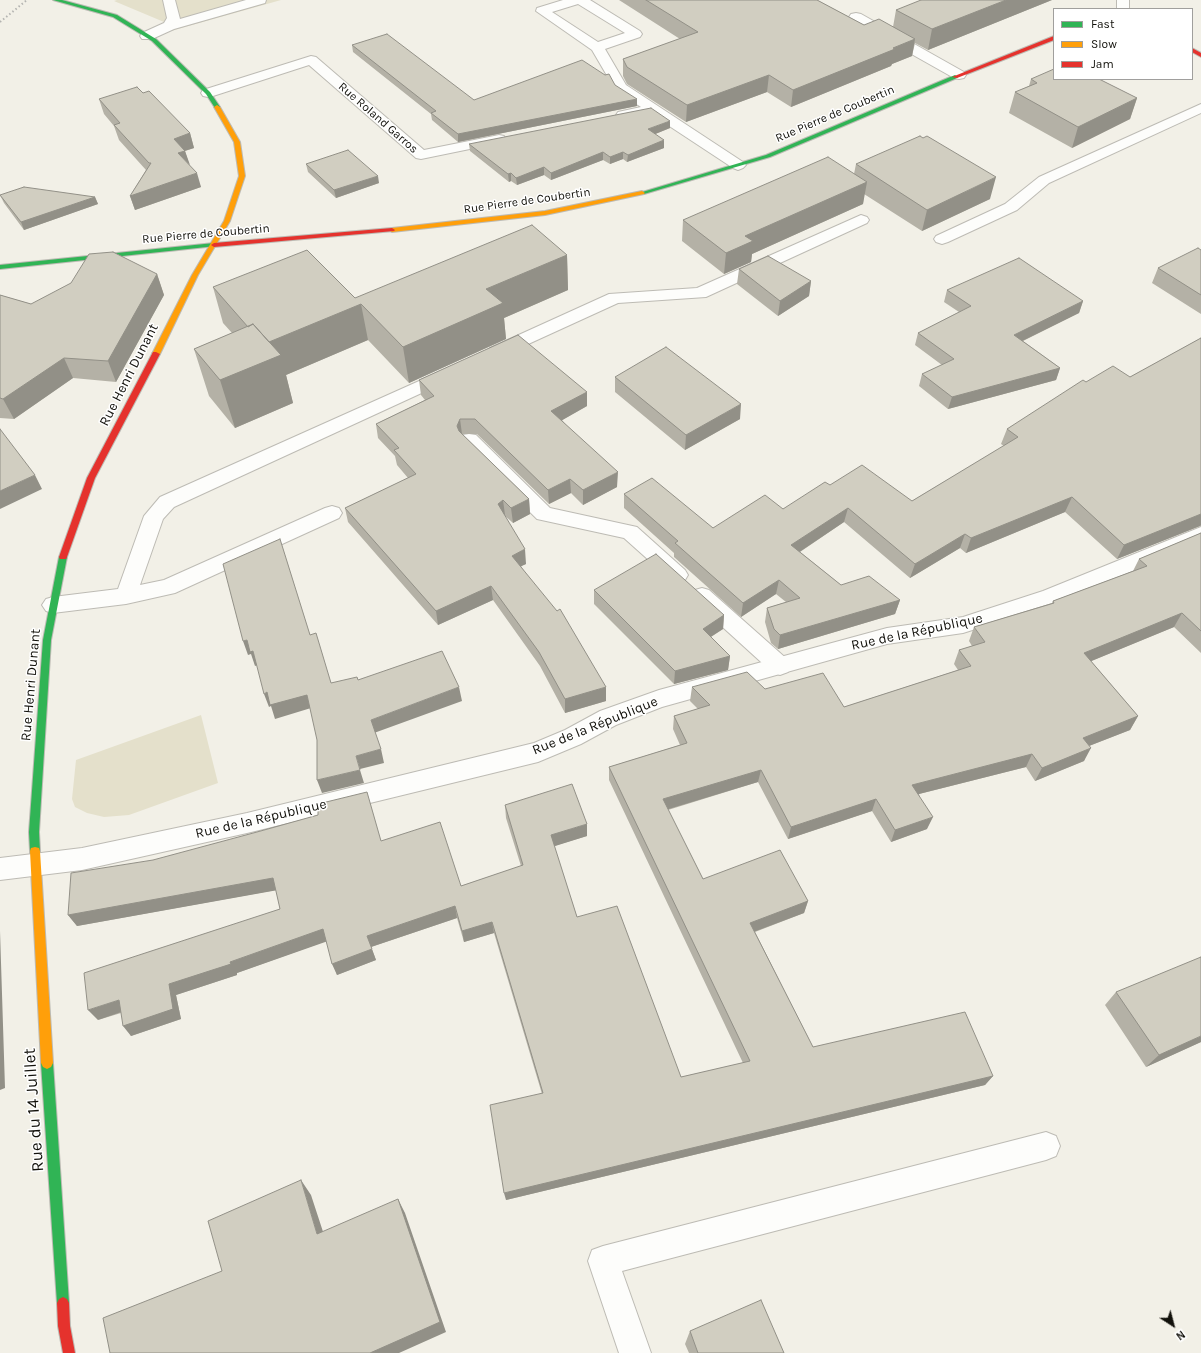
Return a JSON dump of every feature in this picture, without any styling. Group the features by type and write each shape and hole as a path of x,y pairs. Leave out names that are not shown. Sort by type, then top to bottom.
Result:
{"street":[{"name":"Rue Henri Dunant","path":"35,865 34,832 47,640 63,557 91,478 132,403 195,275 227,221 242,176 237,142 208,93 151,38 115,16 58,0"},
{"path":"169,0 174,18 169,26"},
{"path":"151,38 169,26 260,0"},
{"path":"576,0 542,11 597,47 621,88 738,165"},
{"path":"581,0 635,34 597,47"},
{"path":"856,17 959,75"},
{"name":"Rue Pierre de Coubertin","path":"0,267 213,245 397,230 545,213 640,194 768,156 959,75 1053,38"},
{"name":"Rue Roland Garros","path":"208,93 311,60 421,155 514,136"},
{"path":"942,239 1011,207 1044,180 1201,108"},
{"path":"607,118 653,109"},
{"path":"126,596 154,516 167,502 615,298 700,292 861,220"},
{"path":"469,440 544,514 630,532 780,666"},
{"path":"53,605 126,596 168,587 332,513"},
{"name":"Rue de la République","path":"0,869 82,859 239,825 415,784 538,752 573,737 608,718 659,699 887,636 963,625 1050,596 1201,534"},
{"name":"Rue du 14 Juillet","path":"35,865 63,1310 69,1353"},
{"path":"635,1353 603,1261 1046,1146"}],"shaded area":[{"path":"281,0 171,31 162,24 164,22 114,1"},
{"path":"201,715 218,783 129,815 104,817 87,813 75,807 72,799 76,760"}],"building":[{"path":"646,0 817,0 864,25 879,19 915,39 893,48 895,49 793,90 769,75 687,105 627,67 623,59 698,32"},
{"path":"921,0 1006,0 932,29 896,10"},
{"path":"387,34 474,100 582,60 605,75 609,74 615,85 637,99 458,134 431,113 436,111 352,45"},
{"path":"1053,69 1053,80 1101,80 1137,98 1078,127 1015,92 1037,83 1031,79"},
{"path":"137,87 143,93 149,91 190,133 174,139 185,151 178,153 197,173 130,196 151,163 149,163 114,125 120,123 99,99"},
{"path":"651,108 670,121 648,129 664,140 628,155 623,152 610,157 603,152 551,173 544,167 516,178 511,173 508,174 469,144"},
{"path":"920,136 923,138 927,136 996,177 927,210 856,164"},
{"path":"348,150 378,176 334,190 306,164"},
{"path":"828,157 867,182 745,236 753,241 726,253 683,220"},
{"path":"24,187 95,197 21,222 0,195"},
{"path":"532,225 567,255 486,289 503,303 403,347 361,304 269,342 253,324 248,327 213,287 307,250 355,298"},
{"path":"1198,248 1201,250 1201,295 1158,268"},
{"path":"113,252 157,274 108,361 64,358 3,399 0,398 0,295 31,304 71,283 89,254"},
{"path":"768,256 811,281 780,301 739,269"},
{"path":"1019,258 1083,301 1014,335 1060,368 952,397 922,374 954,359 918,333 971,306 947,290"},
{"path":"253,324 281,355 220,380 194,349"},
{"path":"518,335 587,392 551,411 618,472 583,490 570,479 548,490 475,419 460,419 457,426 459,431 529,499 511,508 503,500 498,504 525,549 512,556 557,611 560,609 606,687 565,699 539,652 491,586 436,611 345,508 416,474 394,450 399,448 376,424 434,396 419,380"},
{"path":"1201,338 1201,514 1124,545 1072,497 971,538 965,534 915,564 848,508 791,545 841,585 869,576 900,600 780,635 774,629 767,608 800,598 779,580 743,603 675,543 678,541 624,494 652,478 713,528 765,495 783,509 825,482 830,485 862,465 912,501 1018,437 1007,429 1083,380 1086,382 1113,366 1130,377"},
{"path":"666,347 741,404 686,435 615,377"},
{"path":"0,429 35,475 0,491"},
{"path":"1201,533 1201,631 1182,613 1084,653 1138,716 1083,738 1091,748 1042,768 1032,754 912,785 933,817 895,830 876,799 791,827 761,770 663,799 703,879 780,850 808,901 750,923 813,1047 965,1012 993,1076 504,1193 490,1105 543,1093 492,922 462,931 455,906 367,936 372,949 332,964 323,929 230,962 231,964 169,984 173,1009 123,1026 119,1000 88,1010 84,973 280,909 273,878 68,915 71,873 153,860 257,832 318,815 318,804 367,792 381,841 440,822 461,886 523,865 505,805 572,784 587,824 551,835 577,917 617,906 681,1077 750,1061 609,767 687,743 674,716 710,705 692,687 747,672 765,689 823,673 844,707 971,666 959,650 985,642 974,627 1054,603 1053,601 1147,566 1139,559"},
{"path":"280,539 310,635 316,633 331,683 357,677 358,680 442,651 459,687 371,720 381,749 356,756 360,770 317,780 317,740 307,695 270,705 267,692 264,694 253,651 250,652 247,640 243,641 223,564"},
{"path":"656,554 724,615 703,629 730,656 675,671 594,590"},
{"path":"1201,957 1201,1036 1159,1055 1116,992"},
{"path":"301,1180 317,1234 398,1199 440,1322 370,1353 110,1353 103,1318 222,1271 208,1221"},
{"path":"761,1300 784,1353 698,1353 690,1331"}],"railway":[{"path":"0,22 27,0"}],"traffic: fast":[{"path":"56,0 115,16 154,40 208,93 217,107"},
{"path":"642,193 768,156 955,77"},
{"path":"0,267 214,245"},
{"path":"35,851 34,832 47,640 63,557"},
{"path":"47,1063 63,1303"}],"traffic: slow":[{"path":"156,354 195,275 227,221 242,176 237,142 217,107"},
{"path":"392,230 545,213 642,193"},
{"path":"35,851 47,1063"}],"traffic: jam":[{"path":"955,77 1053,38"},
{"path":"1193,51 1201,55"},
{"path":"214,245 392,230"},
{"path":"63,557 91,478 156,354"},
{"path":"63,1303 64,1326 69,1353"}]}
